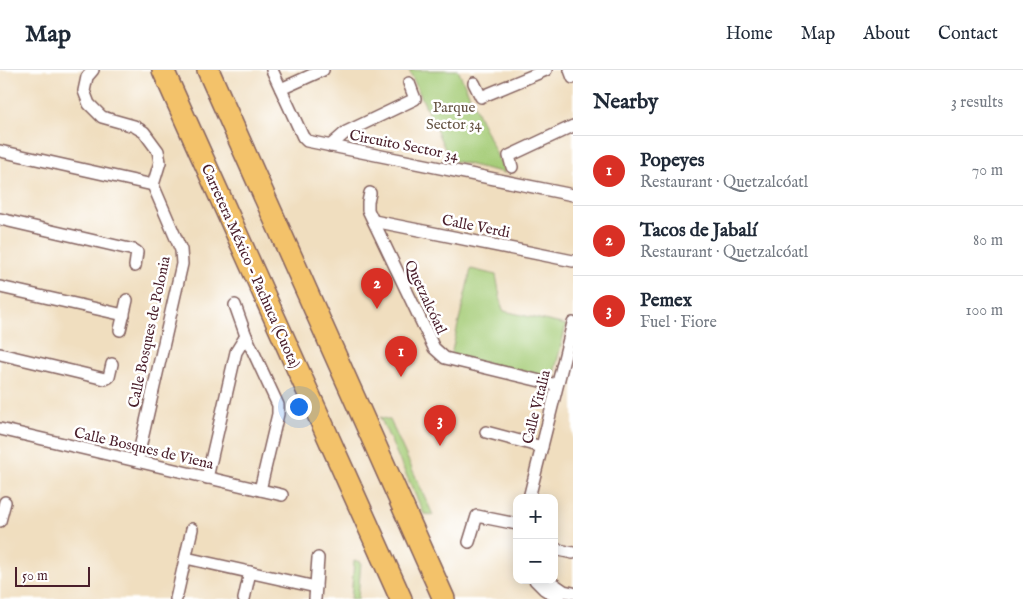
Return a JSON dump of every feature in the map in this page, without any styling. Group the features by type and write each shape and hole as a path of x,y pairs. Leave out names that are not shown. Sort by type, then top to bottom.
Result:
{"highway":[{"name":"Carretera México - Pachuca (Cuota)","path":"163,70 402,599"},
{"path":"208,70 444,599"}],"street":[{"path":"0,151 153,185 160,162 158,151 144,132 134,126 102,117 89,104 84,91 87,77 93,70"},
{"name":"Circuito Sector 34","path":"272,70 303,137 308,141 573,195"},
{"path":"281,89 323,70"},
{"path":"474,83 481,97 546,70"},
{"path":"570,70 573,78"},
{"path":"330,146 346,132 415,99 409,83"},
{"path":"512,167 508,156 573,126"},
{"name":"Calle Bosques de Polonia","path":"137,461 182,264 181,250 153,185"},
{"name":"Quetzalcóatl","path":"370,193 368,210 434,348 439,354 445,358 557,385"},
{"path":"0,219 134,250 137,252 135,266"},
{"name":"Calle Verdi","path":"374,221 573,261"},
{"path":"0,287 124,315"},
{"path":"120,330 127,300"},
{"path":"235,305 246,336 278,405 278,414 260,490"},
{"name":"Calle Vitalia","path":"531,494 573,323"},
{"path":"207,478 236,352 246,336"},
{"path":"0,354 105,379 109,377 112,364"},
{"name":"Calle Bosques de Viena","path":"0,429 282,494"},
{"path":"486,432 542,447"},
{"path":"0,521 7,502"},
{"path":"469,542 477,516 513,523"},
{"path":"176,599 192,529"},
{"path":"558,550 573,553"},
{"path":"186,558 250,572 316,593 318,558"},
{"path":"244,599 250,572"},
{"path":"539,584 544,590 564,595"},
{"path":"552,584 564,595"}],"green space":[{"name":"Parque Sector 34","path":"409,70 458,70 505,173 450,160"},
{"path":"471,269 496,275 504,311 566,325 553,378 451,355"},
{"path":"380,417 390,420 433,515 424,514"},
{"path":"354,560 361,562 358,599 351,599"}],"place":[{"name":"Tacos de Jabalí","path":"377,309"},
{"name":"Popeyes","path":"401,377"},
{"name":"Pemex","path":"440,446"}]}
